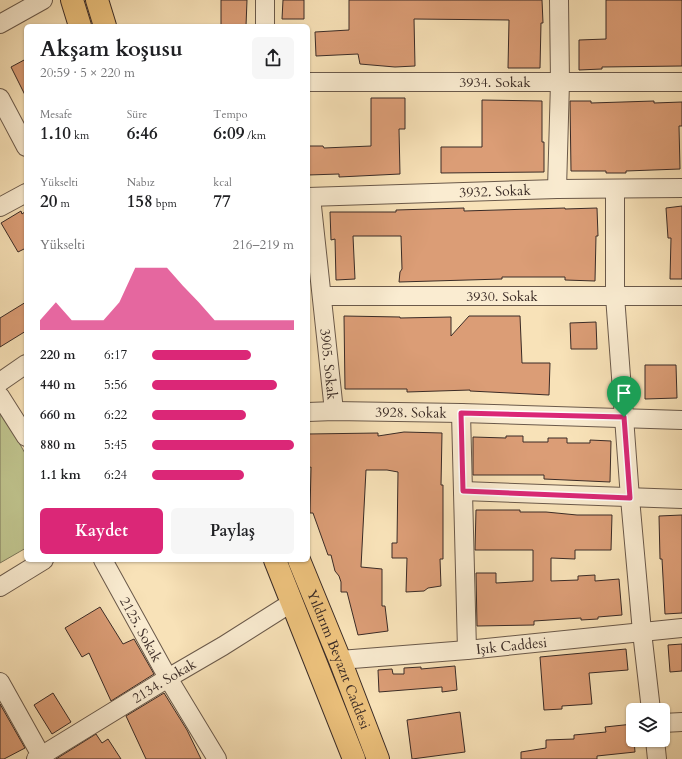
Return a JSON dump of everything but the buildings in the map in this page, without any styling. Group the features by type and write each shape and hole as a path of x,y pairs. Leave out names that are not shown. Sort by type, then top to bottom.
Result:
{"main road":[{"path":"72,0 79,24"},
{"path":"97,0 104,24"},
{"name":"Yıldırım Beyazıt Caddesi","path":"276,562 354,759"},
{"name":"Yıldırım Beyazıt Caddesi","path":"300,562 378,759"}],"street":[{"path":"0,24 43,0"},
{"path":"265,0 265,24"},
{"path":"557,189 560,82 559,0"},
{"name":"3934. Sokak","path":"310,82 682,82"},
{"path":"0,98 24,143"},
{"name":"3932. Sokak","path":"310,197 557,189 682,188"},
{"path":"614,189 614,296 630,498 650,703"},
{"path":"0,207 24,194"},
{"name":"3905. Sokak","path":"310,205 322,296 334,411"},
{"name":"3930. Sokak","path":"322,296 682,296"},
{"path":"0,382 24,365"},
{"path":"0,396 24,434"},
{"name":"3928. Sokak","path":"310,412 461,413 682,420"},
{"path":"461,413 467,650"},
{"path":"463,491 682,499"},
{"path":"0,587 41,562"},
{"name":"2125. Sokak","path":"104,562 168,678 217,759"},
{"name":"2134. Sokak","path":"40,758 168,678 223,646 291,602"},
{"name":"Işık Caddesi","path":"340,660 467,650 682,628"},
{"path":"0,682 40,758"},
{"path":"670,723 682,722"},
{"path":"656,747 657,759"}],"green space":[{"path":"0,409 24,451 24,549 0,563"}],"route":[{"path":"461,413 624,417 630,498 463,491 461,413"}]}
